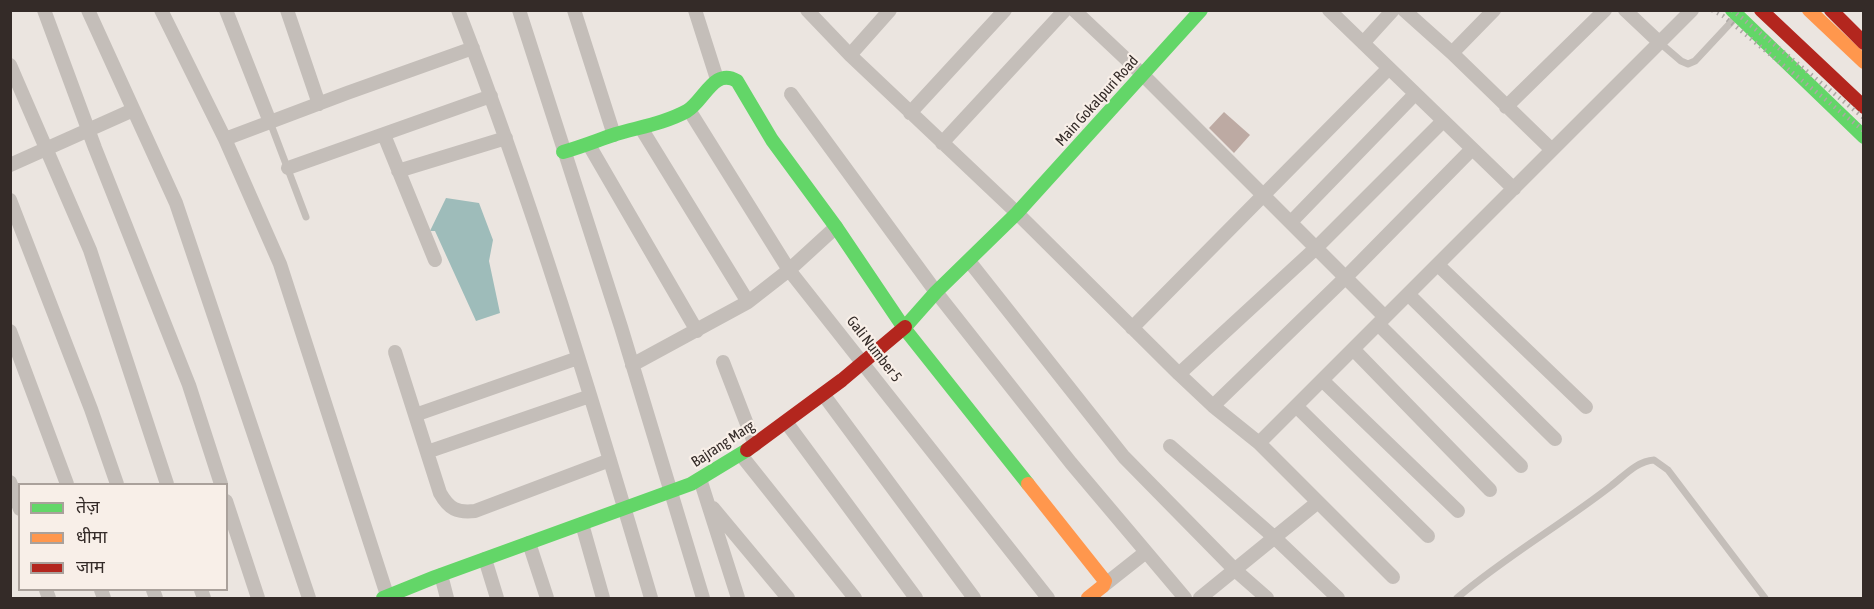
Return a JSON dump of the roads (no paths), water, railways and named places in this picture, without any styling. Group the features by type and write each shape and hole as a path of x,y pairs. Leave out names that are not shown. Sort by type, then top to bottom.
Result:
{"main road":[{"name":"Main Gokalpuri Road","path":"1017,213 1201,10"},
{"path":"1761,10 1863,107"},
{"path":"1809,10 1863,62"},
{"path":"1831,10 1863,43"},
{"path":"1735,13 1863,137"},
{"path":"563,152 641,128 689,110 717,79 726,75 732,76 772,141 836,227 904,328 1101,575 1105,581 1103,586 1088,598"},
{"name":"Bajrang Marg","path":"386,598 441,575 671,491 700,479 741,455 823,394 904,328 936,292 1017,213"}],"street":[{"path":"44,10 189,385 221,483"},
{"path":"88,10 176,203 309,598"},
{"path":"160,10 225,140 280,264 386,598"},
{"path":"226,10 270,122"},
{"path":"286,10 319,104"},
{"path":"458,10 506,138 590,396 651,598"},
{"path":"519,10 632,365 703,598"},
{"path":"574,10 614,135"},
{"path":"695,10 717,79"},
{"path":"807,10 850,55 1017,213 1179,374 1213,406 1259,443 1393,577"},
{"path":"850,55 890,10"},
{"path":"910,113 1005,10"},
{"path":"942,142 1065,10"},
{"path":"1074,10 1143,75 1346,278 1382,321 1521,466"},
{"path":"1329,10 1514,189"},
{"path":"1364,44 1393,10"},
{"path":"1404,10 1552,150"},
{"path":"1452,53 1494,10"},
{"path":"1506,107 1605,10"},
{"path":"1624,10 1660,43"},
{"path":"1259,443 1692,10"},
{"path":"225,140 473,48"},
{"path":"10,65 90,250 167,483"},
{"path":"1132,328 1389,68"},
{"path":"791,94 936,292 1071,463 1185,598"},
{"path":"1291,222 1416,94"},
{"path":"288,168 491,96"},
{"path":"10,165 133,110"},
{"name":"Gali Number 5","path":"689,110 789,270 1048,598"},
{"path":"1179,374 1316,248 1443,121"},
{"path":"641,128 748,302"},
{"path":"384,135 435,260"},
{"path":"398,171 506,138"},
{"path":"589,145 697,331"},
{"path":"1213,406 1346,278 1472,149"},
{"path":"10,200 91,409 117,483"},
{"path":"632,365 748,302 789,270 836,227"},
{"path":"969,261 1124,457 1235,570 1267,598"},
{"path":"1438,265 1587,407"},
{"path":"1408,294 1555,439"},
{"path":"10,331 67,483"},
{"path":"1353,349 1490,490"},
{"path":"396,352 440,493 453,510 474,511 609,460"},
{"path":"415,416 578,358"},
{"path":"723,362 755,445"},
{"path":"1322,380 1458,511"},
{"path":"823,394 974,598"},
{"path":"428,452 590,396"},
{"path":"1296,406 1428,536"},
{"path":"786,422 916,598"},
{"path":"1170,446 1275,537 1338,598"},
{"path":"741,455 855,598"},
{"path":"700,479 738,598"},
{"path":"10,482 18,504"},
{"path":"708,502 788,598"},
{"path":"1200,598 1318,502"},
{"path":"228,507 258,598"},
{"path":"582,524 603,598"},
{"path":"529,543 547,598"},
{"path":"1103,586 1146,552"},
{"path":"485,559 497,598"},
{"path":"441,575 447,598"}],"lane":[{"path":"1660,43 1681,61 1688,64 1695,62 1735,13"},
{"path":"270,122 306,217"},
{"path":"1457,598 1475,583 1580,511 1640,463 1654,460 1668,470 1765,598"}],"water":[{"path":"446,198 479,203 493,240 489,261 500,313 476,321 435,231 430,231"}],"railway":[{"path":"1712,10 1723,16 1864,131"},
{"path":"1732,10 1864,118"}]}
